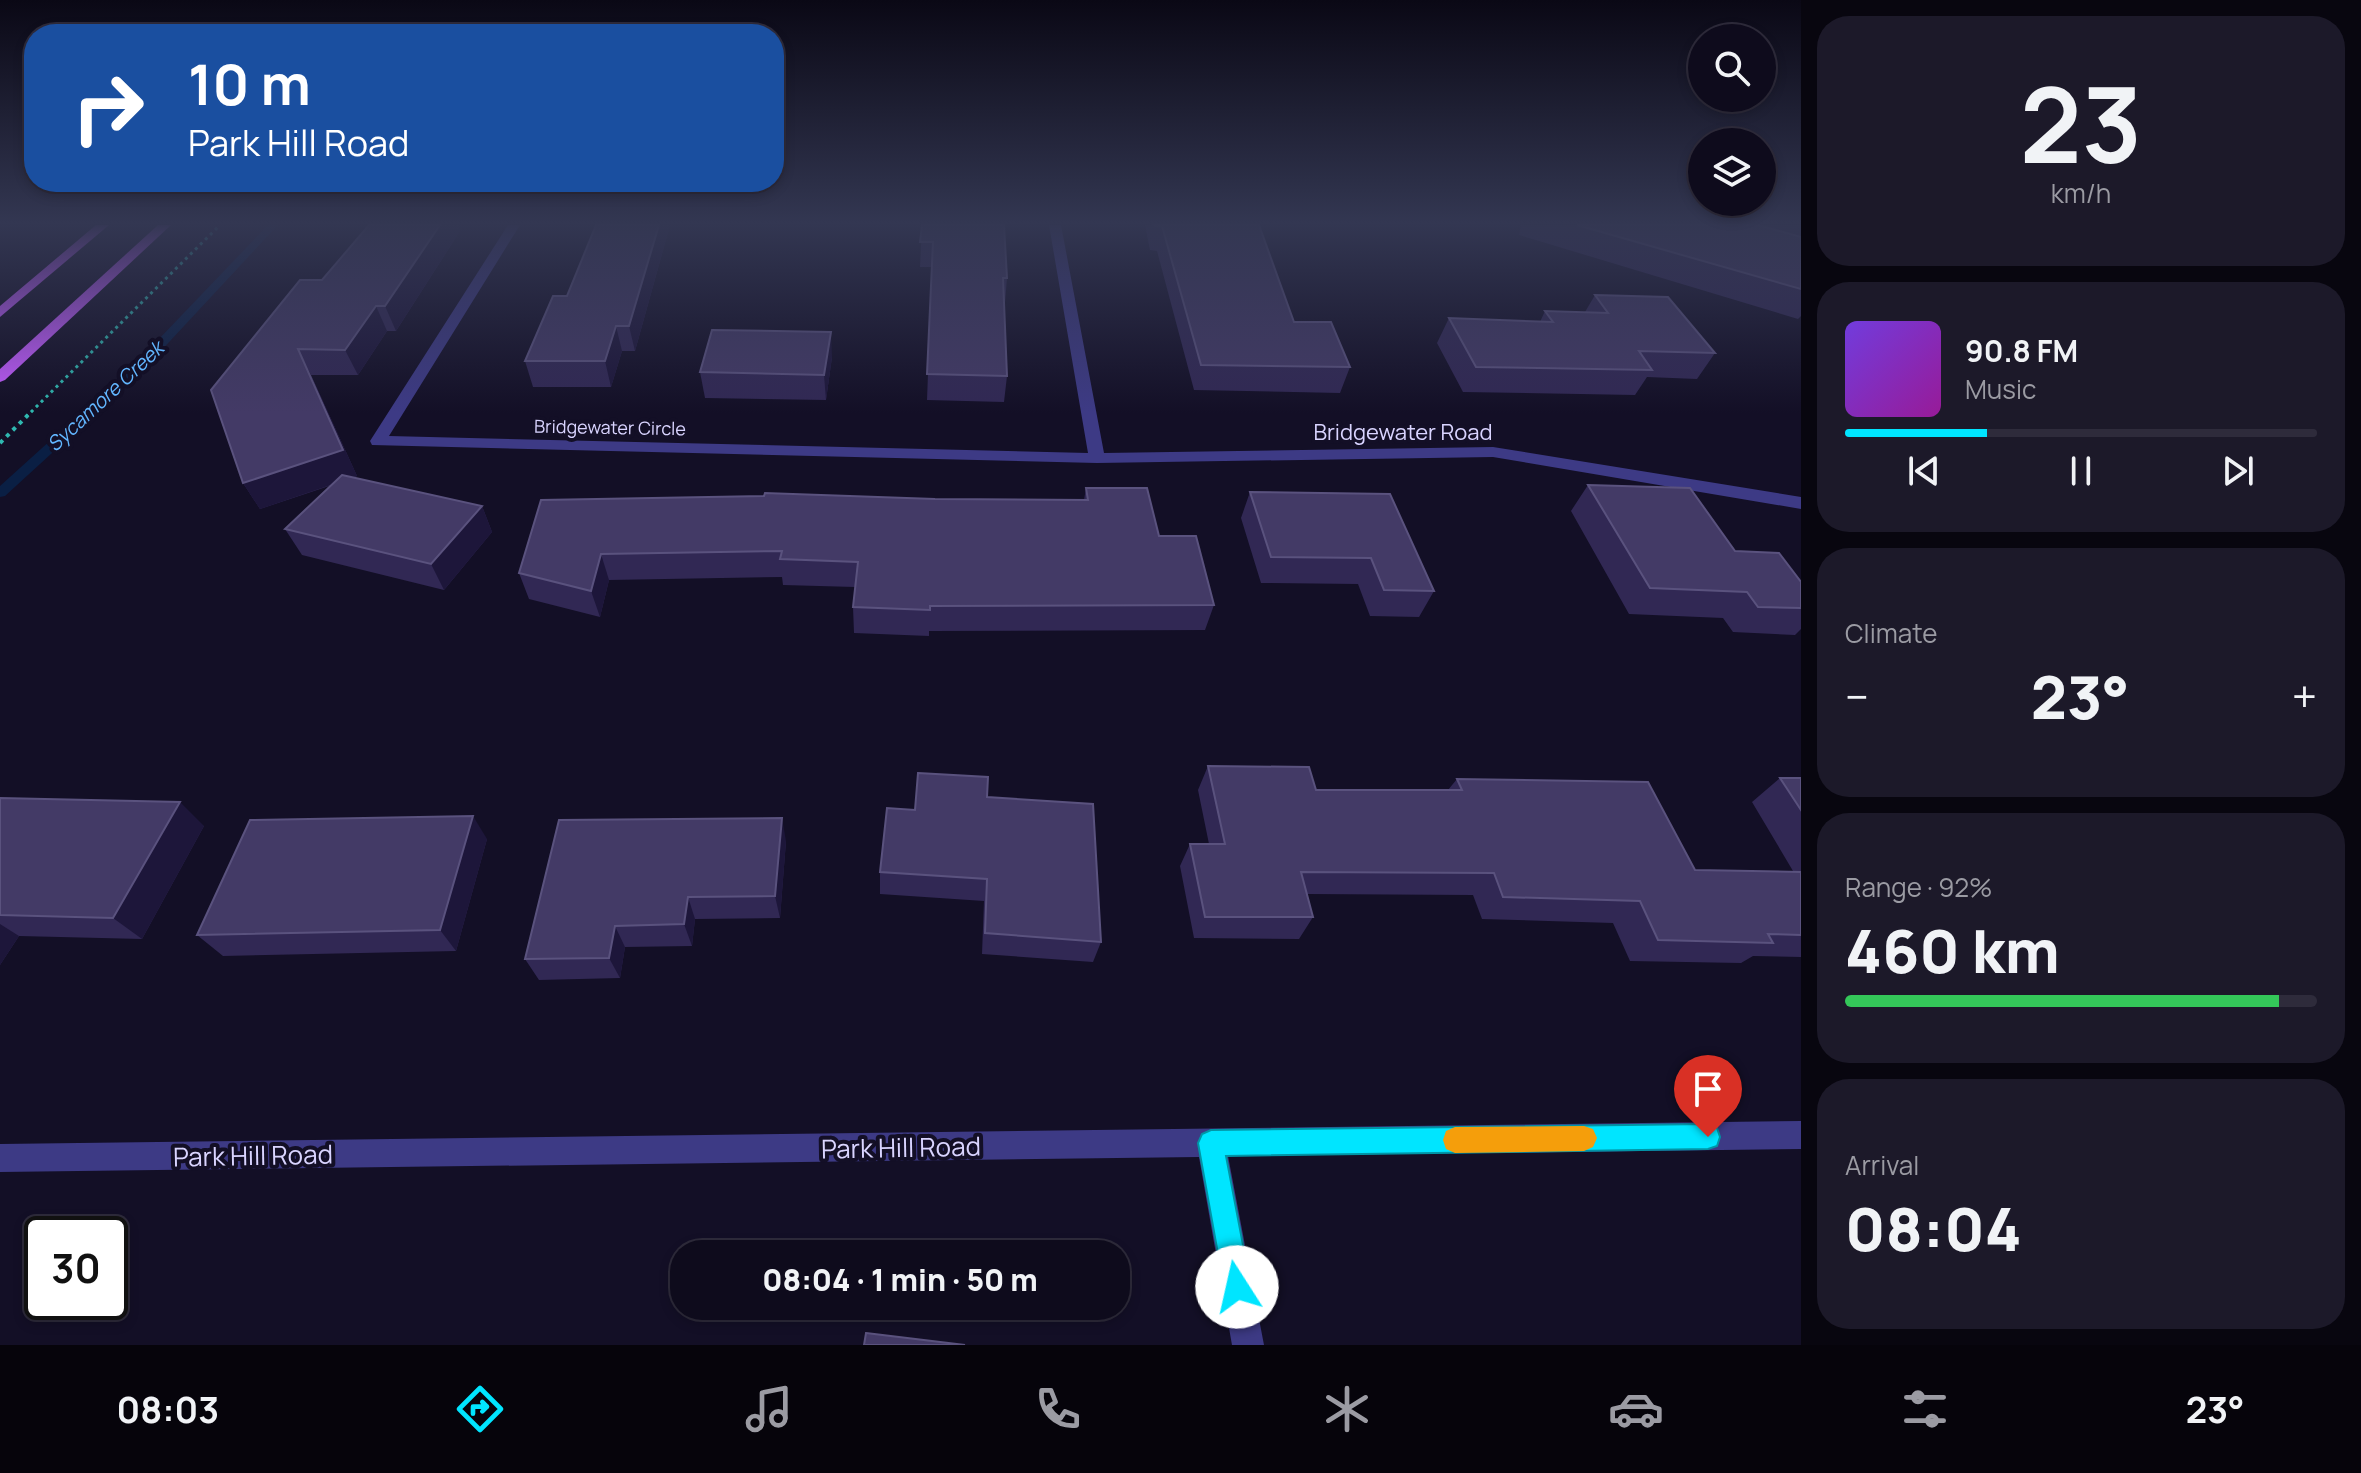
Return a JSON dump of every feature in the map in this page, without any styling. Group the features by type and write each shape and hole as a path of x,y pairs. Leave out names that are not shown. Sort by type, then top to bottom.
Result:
{"main road":[{"path":"0,313 30,288"},
{"path":"0,377 97,288"}],"street":[{"name":"Bridgewater Circle","path":"474,288 378,441 1097,458"},
{"path":"1066,288 1097,458"},
{"name":"Bridgewater Road","path":"1097,458 1493,452 1801,503"},
{"name":"Park Hill Road","path":"0,1158 1801,1135"},
{"path":"1211,1143 1248,1345"}],"path":[{"path":"0,443 157,288"}],"building":[{"path":"294,288 397,288 385,306 376,306 345,350 298,349 343,450 243,483 211,390"},
{"path":"570,288 640,288 629,326 616,326 605,361 525,361 553,296 567,296"},
{"path":"931,288 1003,288 1007,376 927,374"},
{"path":"1179,288 1282,288 1294,322 1331,322 1350,367 1201,365"},
{"path":"1595,295 1668,297 1715,353 1639,351 1652,370 1476,367 1449,318 1553,322 1545,311 1608,313"},
{"path":"712,330 831,332 824,375 700,372"},
{"path":"342,475 482,506 431,564 285,529"},
{"path":"1588,485 1690,488 1735,551 1779,553 1801,582 1801,608 1758,607 1747,592 1650,588"},
{"path":"1086,488 1147,488 1159,536 1196,536 1214,605 930,606 930,610 853,607 858,562 780,559 782,551 601,554 591,591 519,573 541,500 764,496 765,493 1088,500"},
{"path":"1250,492 1390,494 1434,591 1384,590 1371,558 1271,557"},
{"path":"1208,766 1309,767 1316,790 1462,790 1457,779 1648,782 1695,870 1801,872 1801,935 1768,934 1773,943 1658,940 1640,901 1503,897 1494,873 1301,872 1313,917 1205,917 1190,844 1225,844"},
{"path":"918,773 988,777 987,797 1093,804 1101,942 985,933 987,879 880,872 887,808 915,810"},
{"path":"1780,778 1801,778 1801,810"},
{"path":"0,798 180,802 113,918 0,915"},
{"path":"473,816 440,930 197,935 250,820"},
{"path":"782,818 775,896 688,897 684,924 615,926 609,958 525,959 559,820"},
{"path":"866,1333 965,1345 864,1345"}],"waterway":[{"name":"Sycamore Creek","path":"0,493 140,366 214,288"}],"slow traffic":[{"path":"1455,1140 1584,1138"}],"route":[{"path":"1237,1287 1211,1143 1708,1137"}]}
